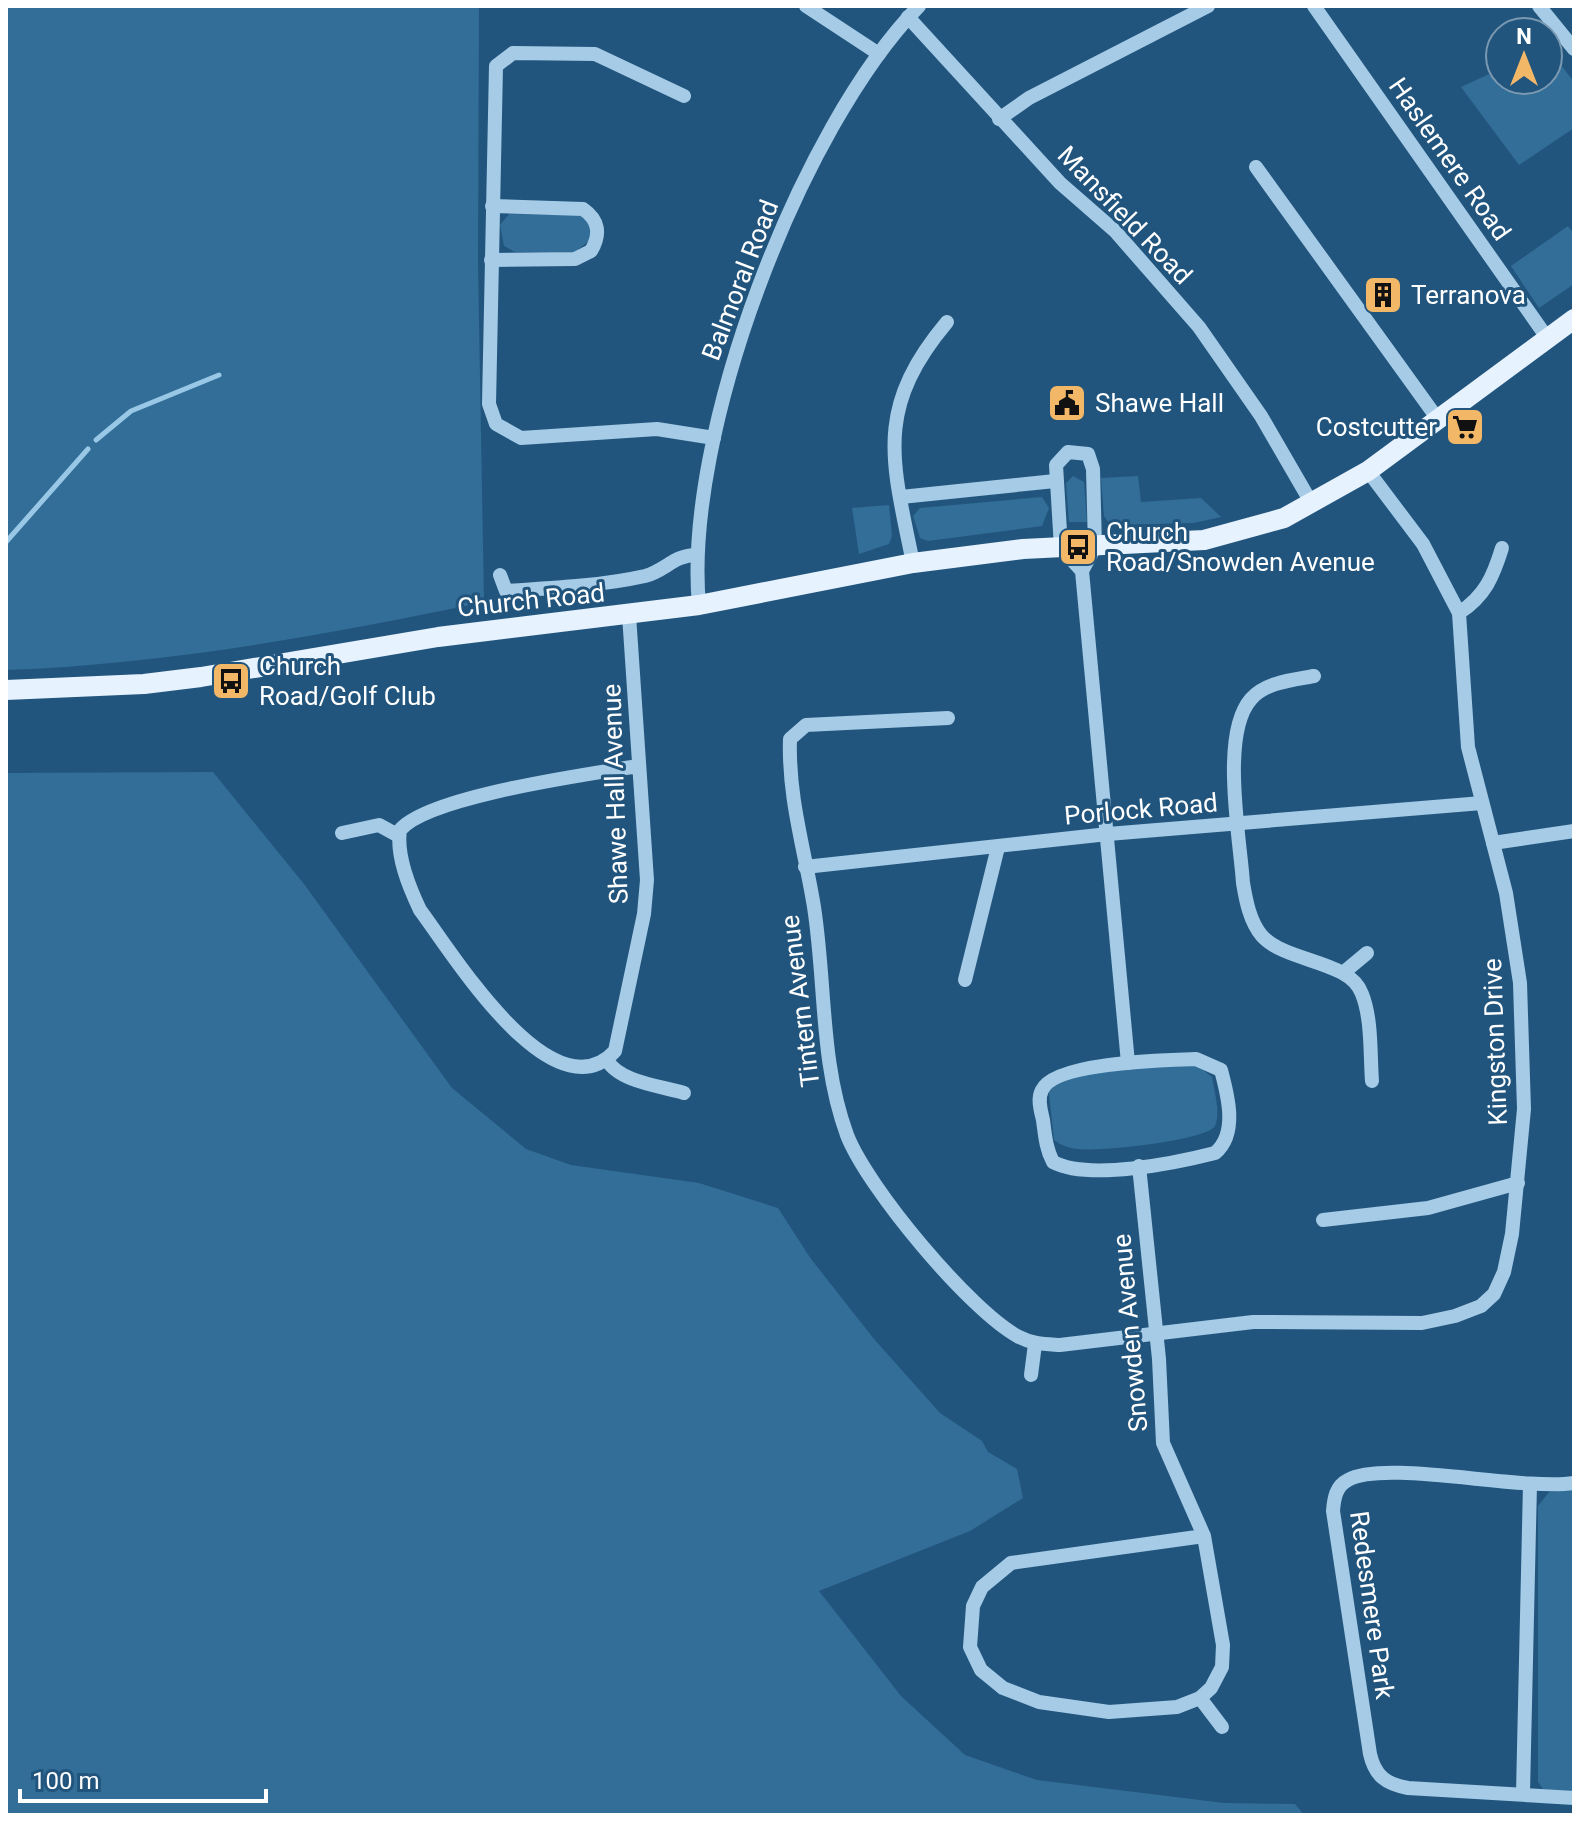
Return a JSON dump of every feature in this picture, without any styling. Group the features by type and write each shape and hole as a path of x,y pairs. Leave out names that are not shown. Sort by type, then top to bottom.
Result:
{"main road":[{"name":"Church Road","path":"6,690 172,680 438,637 699,605 913,563 1023,549 1204,540 1256,527 1312,504 1368,471 1574,319"}],"street":[{"path":"806,6 879,54"},
{"name":"Balmoral Road","path":"699,605 696,555 714,438 743,332 777,242 827,141 879,54 919,6"},
{"path":"999,119 1029,98 1208,6"},
{"name":"Haslemere Road","path":"1314,6 1548,339"},
{"path":"1539,6 1574,49"},
{"name":"Mansfield Road","path":"908,17 1060,183 1115,231 1199,327 1254,405 1312,504"},
{"path":"684,96 602,55 521,53 506,56 494,73 489,404 496,424 503,430 529,438 657,429 714,438"},
{"path":"1256,167 1437,418"},
{"path":"491,260 575,259 591,251 598,231 591,215 583,209 492,206"},
{"path":"913,563 893,446 894,418 909,375 947,322"},
{"path":"1082,571 1061,548 1055,481 1060,457 1068,452 1088,454 1093,469 1095,547 1082,571 1128,1063"},
{"name":"Kingston Drive","path":"1155,1335 1253,1322 1422,1323 1455,1316 1481,1306 1494,1294 1504,1272 1518,1183 1524,1109 1520,983 1506,893 1468,747 1459,613 1423,544 1368,471"},
{"path":"901,497 1055,481"},
{"path":"1459,613 1475,602 1492,580 1502,548"},
{"name":"Church Road","path":"500,575 506,591 541,589 649,575 673,559 696,555"},
{"name":"Shawe Hall Avenue","path":"607,1060 615,1051 619,1036 644,914 646,845 629,615"},
{"path":"1314,676 1274,684 1251,699 1238,723 1234,747 1245,894 1261,935 1278,949 1343,973 1362,993 1372,1081"},
{"name":"Tintern Avenue","path":"948,718 806,725 792,736 790,757 795,819 822,980 827,1055 839,1109 862,1167 878,1193 964,1290 998,1323 1035,1344"},
{"path":"638,766 565,778 460,803 417,817 406,823 399,836 409,888 420,910 511,1030 527,1044 559,1060 580,1066 607,1060 612,1070 628,1077 684,1093"},
{"name":"Porlock Road","path":"805,867 889,855 998,847 1108,834 1482,803"},
{"path":"342,833 379,825 399,836"},
{"path":"1493,843 1574,831"},
{"path":"965,980 998,847"},
{"path":"1343,973 1367,953"},
{"path":"1196,1059 1209,1062 1221,1070 1230,1133 1225,1145 1215,1153 1139,1166 1080,1171 1053,1162 1048,1152 1040,1099 1042,1088 1063,1076 1128,1063 1196,1059"},
{"name":"Snowden Avenue","path":"1139,1166 1163,1443 1204,1536 1223,1645 1222,1667 1211,1688 1200,1698"},
{"path":"1323,1220 1428,1208 1518,1183"},
{"path":"1031,1375 1035,1344 1060,1345 1155,1335"},
{"name":"Redesmere Park","path":"1574,1483 1530,1484 1381,1473 1361,1475 1339,1487 1334,1496 1333,1511 1373,1767 1390,1785 1408,1788 1574,1798"},
{"path":"1523,1793 1530,1484"},
{"path":"1204,1536 1011,1563 982,1587 969,1627 970,1647 981,1670 1003,1688 1039,1702 1109,1712 1147,1712 1177,1707 1200,1698 1222,1727"}],"shaded area":[{"path":"6,6 479,6 478,264 484,602 365,626 187,655 6,670"},
{"path":"1564,69 1574,82 1574,128 1519,165 1461,87 1484,76 1484,96 1564,96"},
{"path":"509,214 582,215 590,226 590,240 575,252 515,252 504,246 500,225"},
{"path":"1568,226 1574,234 1574,284 1539,308 1511,266"},
{"path":"1073,476 1084,482 1087,522 1069,522 1066,483"},
{"path":"1138,476 1141,502 1201,498 1221,517 1194,523 1110,525 1104,516 1101,478"},
{"path":"1042,497 1049,508 1042,526 928,541 920,538 913,516 920,508"},
{"path":"889,505 892,536 889,544 859,554 852,508"},
{"path":"213,772 304,884 452,1088 526,1149 571,1165 699,1183 778,1208 811,1259 874,1339 940,1413 982,1441 988,1452 1017,1469 1023,1498 970,1531 819,1591 901,1696 965,1755 1037,1780 1224,1803 1295,1804 1304,1815 6,1815 6,773"},
{"path":"1194,1063 1212,1077 1217,1115 1215,1126 1207,1131 1172,1141 1105,1149 1074,1149 1054,1140 1048,1085 1065,1075"},
{"path":"1574,1490 1574,1794 1543,1789 1538,1782 1538,1506 1549,1492"}],"waterway":[{"path":"96,440 131,411 219,375"},
{"path":"6,542 88,449"}],"place":[{"name":"Terranova","path":"1383,295"},
{"name":"Shawe Hall","path":"1067,403"},
{"name":"Costcutter","path":"1465,427"},
{"name":"Church Road/Snowden Avenue","path":"1078,547"},
{"name":"Church Road/Golf Club","path":"231,681"}]}
